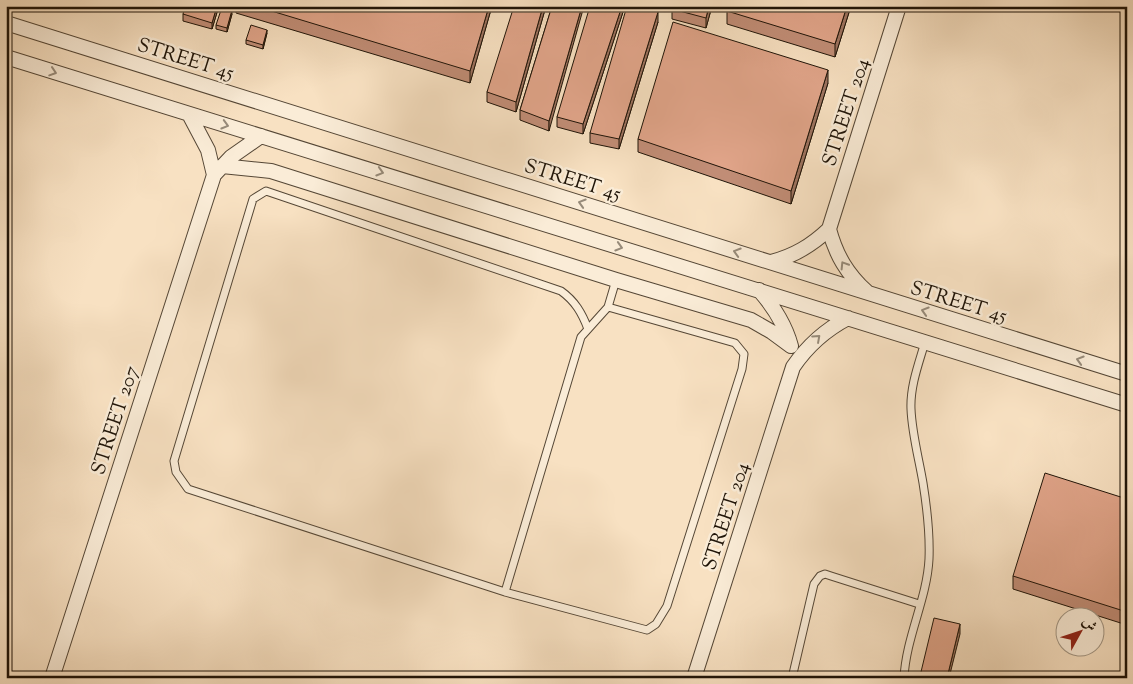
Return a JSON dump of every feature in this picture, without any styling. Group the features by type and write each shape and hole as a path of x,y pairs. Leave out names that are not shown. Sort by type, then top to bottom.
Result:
{"street":[{"name":"STREET 204","path":"829,229 899,6"},
{"name":"STREET 45","path":"6,23 1127,374"},
{"path":"6,57 190,116 261,136 1127,405"},
{"path":"190,116 197,126 218,170 271,171 616,280 752,320 791,346"},
{"name":"STREET 207","path":"52,678 218,170 240,149 261,136"},
{"path":"770,262 802,251 829,229 834,248 843,265 855,281 869,294"},
{"name":"STREET 204","path":"759,290 781,319 791,346 793,367"},
{"name":"STREET 204","path":"694,678 793,367 817,338 848,318"}],"lane":[{"path":"588,329 578,307 561,291 266,191 253,198 174,461 176,472 188,489 505,592 647,630 656,624 667,606 742,369 744,354 735,343 608,307"},
{"path":"505,592 581,337 608,307 616,280"},
{"path":"904,678 919,604 926,582 929,560 927,508 915,446 911,408 912,392 924,342"},
{"path":"792,678 814,584 820,576 825,574 919,604"}],"building":[{"path":"185,6 217,6 212,23 183,14"},
{"path":"255,6 489,6 470,71"},
{"path":"514,6 543,6 516,102 487,92"},
{"path":"552,6 582,6 549,121 520,110"},
{"path":"590,6 622,6 583,124 557,117"},
{"path":"627,6 639,6 658,12 619,139 590,133"},
{"path":"673,6 709,6 706,18 672,9"},
{"path":"728,6 847,6 835,44 727,11"},
{"path":"222,7 232,10 227,28 216,25"},
{"path":"673,22 828,70 791,191 638,139"},
{"path":"251,25 267,30 263,45 246,40"},
{"path":"1045,473 1127,499 1127,612 1013,576"},
{"path":"934,618 960,624 947,678 926,678 920,676"}]}
